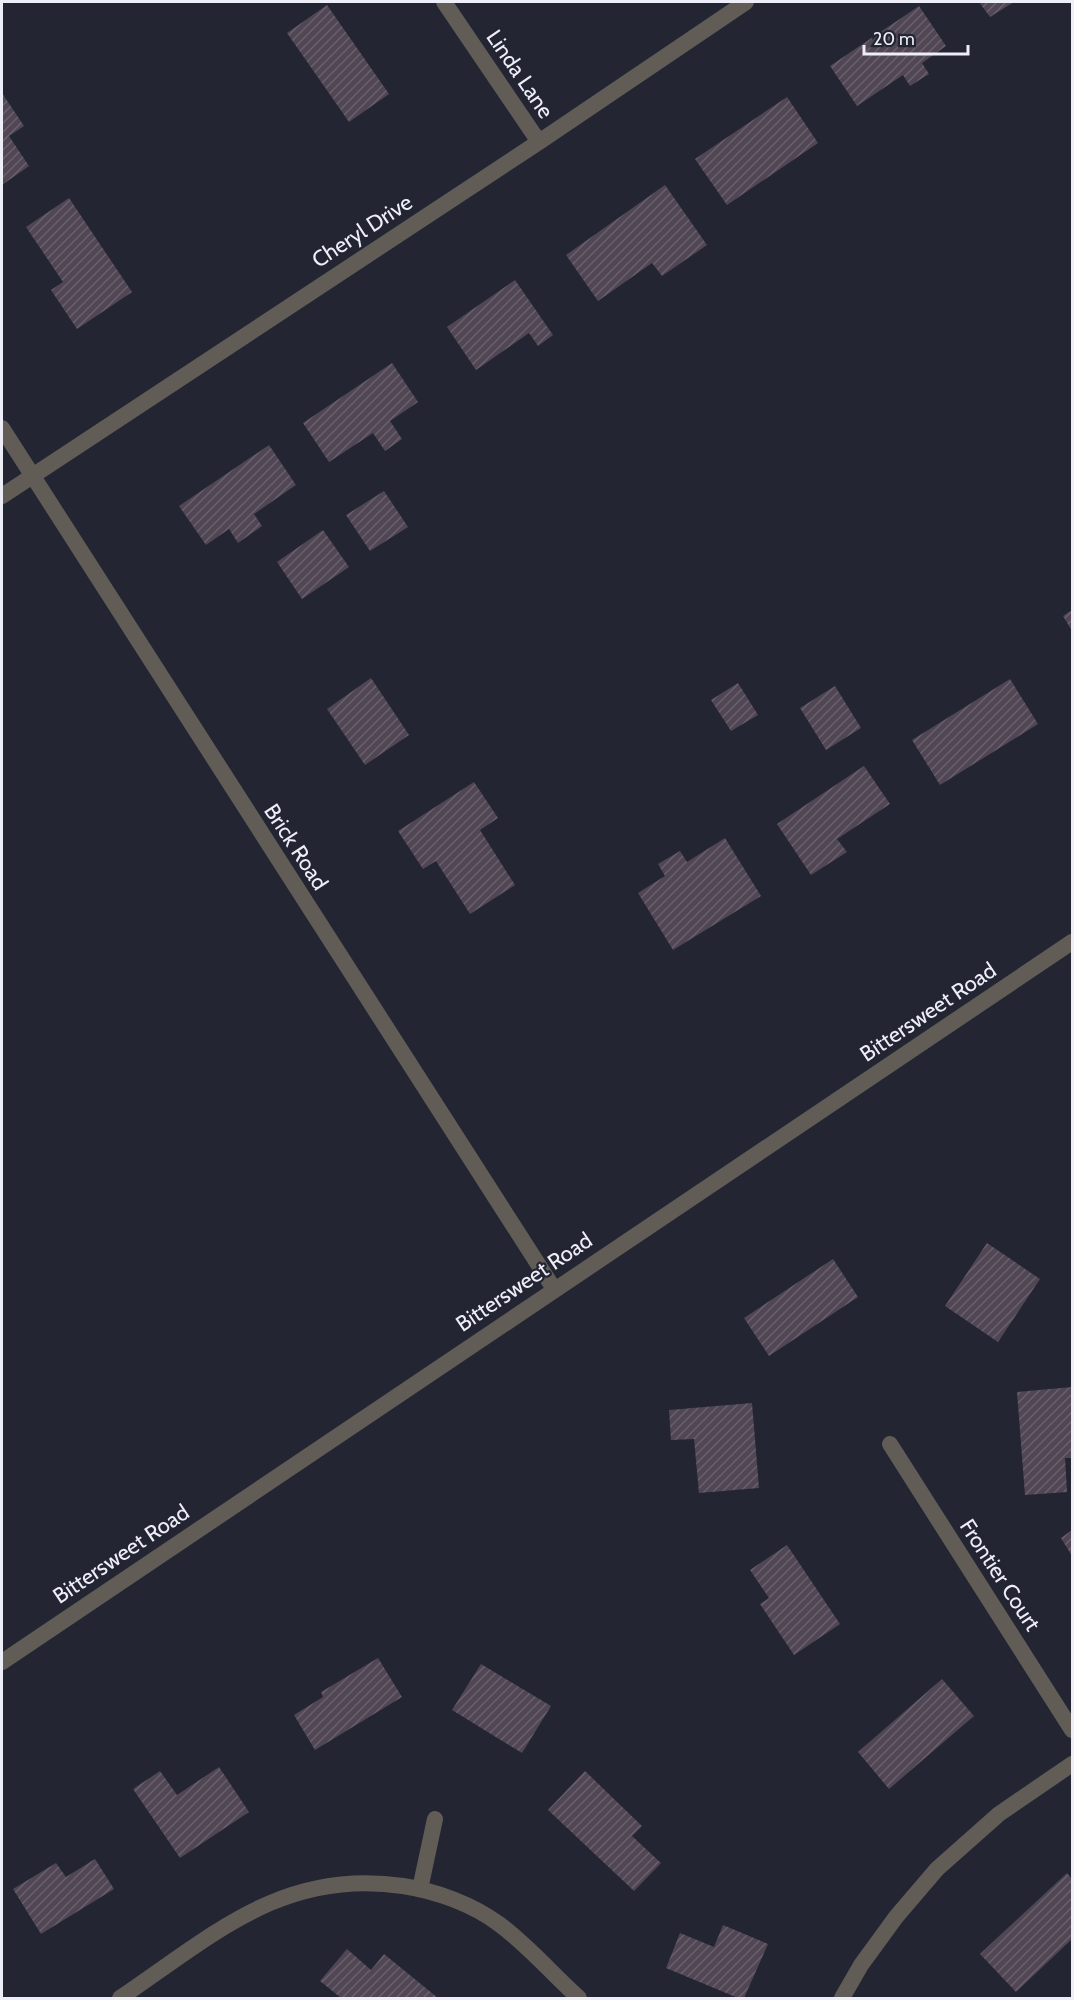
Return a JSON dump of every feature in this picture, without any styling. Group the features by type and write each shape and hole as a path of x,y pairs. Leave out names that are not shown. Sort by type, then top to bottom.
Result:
{"street":[{"name":"Linda Lane","path":"444,2 539,142"},
{"name":"Cheryl Drive","path":"2,496 539,142 746,2"},
{"name":"Brick Road","path":"2,428 554,1289"},
{"name":"Bittersweet Road","path":"2,1662 1072,942"},
{"name":"Frontier Court","path":"890,1444 1072,1730"},
{"path":"842,1998 861,1965 896,1917 937,1869 999,1814 1072,1764"},
{"path":"420,1889 435,1819"},
{"path":"120,1998 241,1917 269,1902 310,1888 349,1883 382,1883 420,1889 459,1902 498,1923 533,1951 579,1998"}],"building":[{"path":"979,2 1014,2 990,17"},
{"path":"327,5 389,94 349,122 287,33"},
{"path":"919,6 946,46 922,63 929,74 910,86 903,75 857,106 830,66"},
{"path":"2,93 24,126 9,136 29,166 2,185"},
{"path":"787,97 818,143 727,205 695,159"},
{"path":"665,185 707,245 662,276 652,263 598,301 566,255"},
{"path":"69,198 132,292 77,329 51,290 63,282 26,227"},
{"path":"515,280 553,335 538,346 529,333 476,370 447,327"},
{"path":"392,363 418,402 390,421 402,439 385,451 373,433 329,462 303,423"},
{"path":"269,445 296,485 254,514 262,526 238,543 229,529 206,545 179,506"},
{"path":"384,491 408,527 370,551 346,515"},
{"path":"323,530 349,567 302,599 277,562"},
{"path":"1072,610 1072,631 1063,616"},
{"path":"371,678 409,735 365,765 327,709"},
{"path":"1010,679 1038,724 940,785 912,740"},
{"path":"738,683 758,715 731,731 711,700"},
{"path":"835,686 861,728 826,750 800,708"},
{"path":"864,766 890,804 837,839 847,852 811,875 777,824"},
{"path":"474,782 498,818 480,830 515,885 470,914 436,861 423,869 398,831"},
{"path":"725,838 761,896 673,950 638,893 665,876 658,864 680,851 687,862"},
{"path":"987,1243 1040,1279 998,1342 945,1306"},
{"path":"833,1259 858,1297 769,1356 744,1318"},
{"path":"1072,1387 1072,1458 1065,1458 1067,1492 1025,1495 1017,1392"},
{"path":"752,1403 759,1488 699,1493 694,1439 671,1440 669,1410"},
{"path":"1072,1530 1072,1556 1061,1538"},
{"path":"787,1545 840,1624 794,1655 760,1604 769,1598 750,1570"},
{"path":"378,1658 402,1697 315,1750 294,1715 323,1697 321,1692"},
{"path":"481,1664 551,1706 522,1753 452,1710"},
{"path":"942,1679 974,1716 889,1789 858,1752"},
{"path":"219,1767 249,1812 180,1858 133,1789 160,1771 177,1795"},
{"path":"585,1771 642,1826 632,1836 661,1863 634,1891 548,1810"},
{"path":"95,1859 114,1889 41,1934 13,1889 56,1863 66,1877"},
{"path":"1067,1873 1072,1879 1072,1939 1016,1992 980,1954"},
{"path":"723,1925 768,1944 744,1998 738,1998 666,1968 680,1933 714,1947"},
{"path":"347,1949 371,1970 384,1954 438,1998 341,1998 320,1981"}]}
